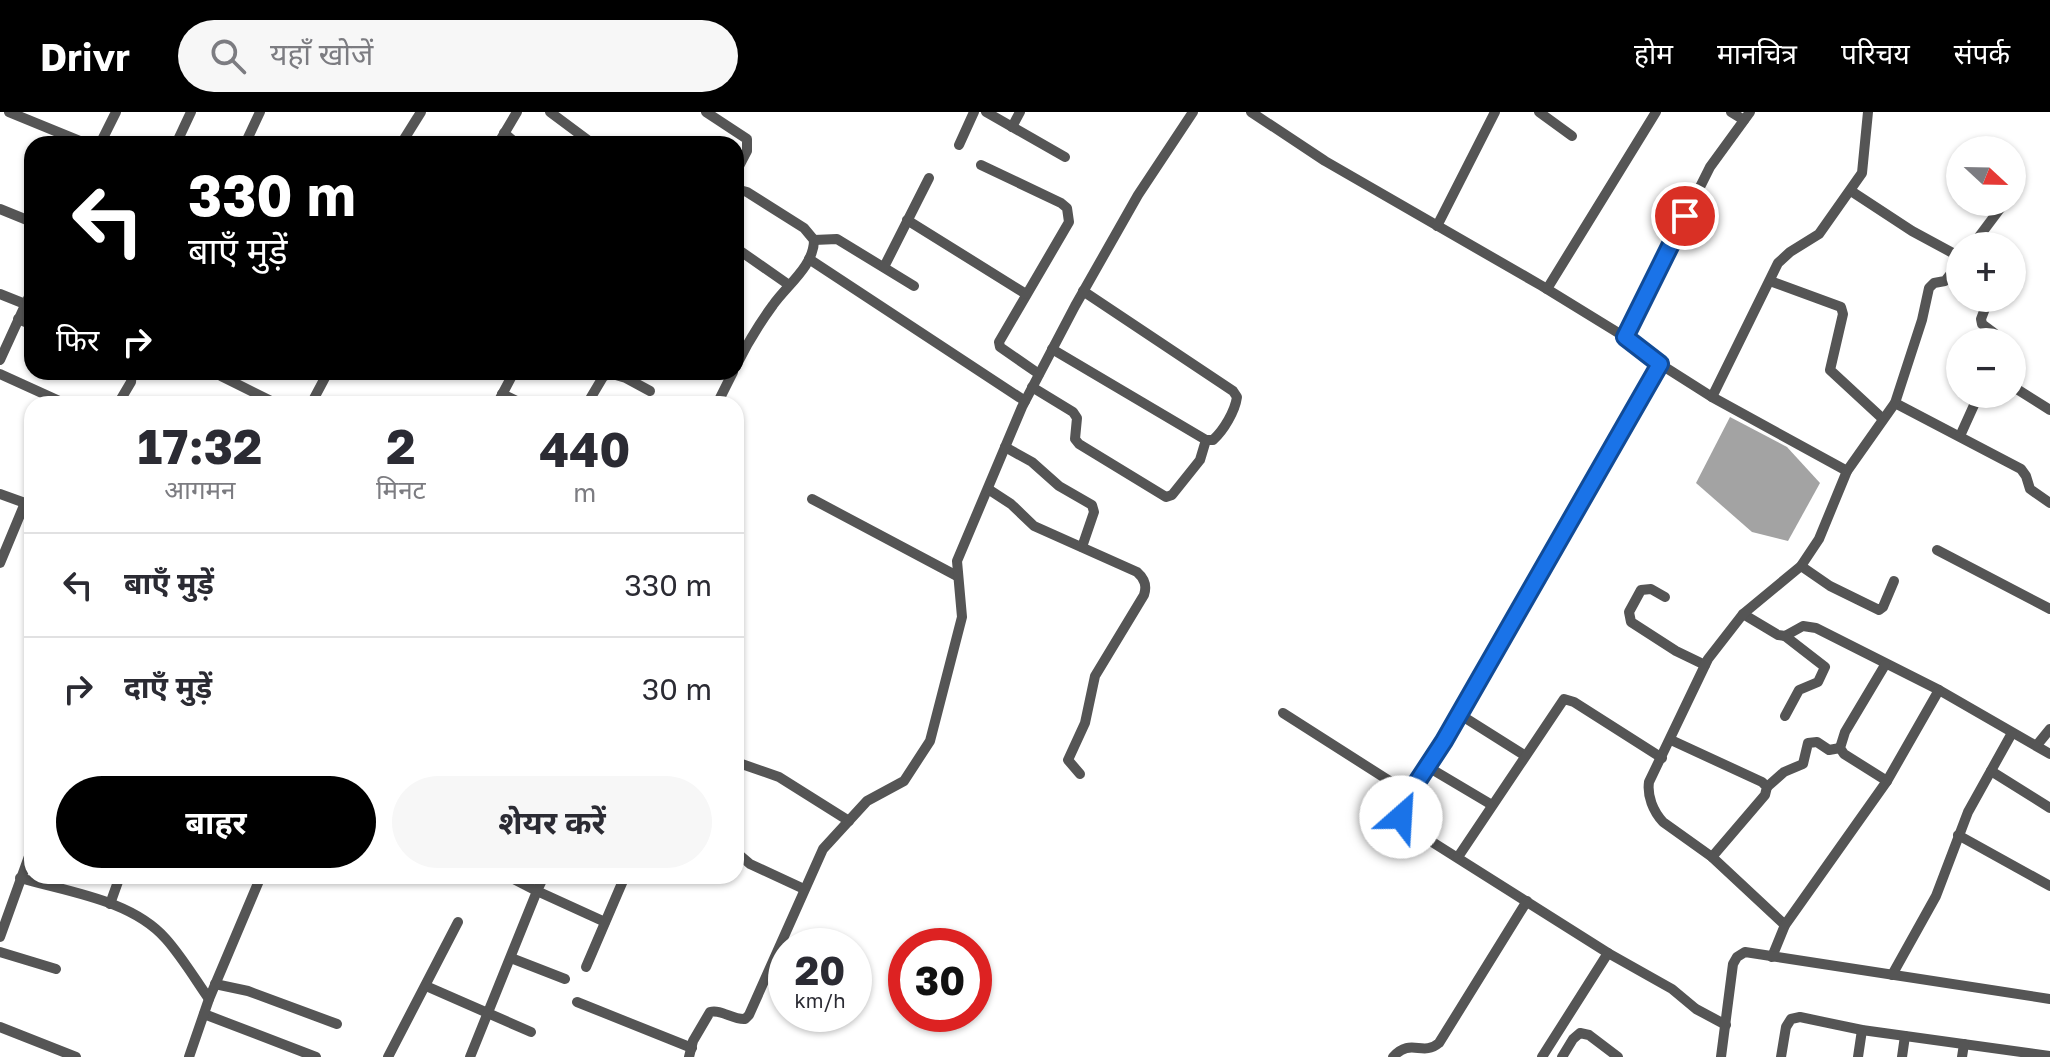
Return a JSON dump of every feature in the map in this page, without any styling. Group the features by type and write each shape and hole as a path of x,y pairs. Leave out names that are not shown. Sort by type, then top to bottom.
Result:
{"street":[{"path":"9,112 68,136"},
{"path":"104,136 116,112"},
{"path":"180,136 191,112"},
{"path":"249,136 260,112"},
{"path":"406,136 421,112"},
{"path":"502,136 517,112"},
{"path":"550,112 582,136"},
{"path":"706,112 742,136"},
{"path":"959,145 974,112"},
{"path":"986,112 1065,157"},
{"path":"1012,127 1020,112"},
{"path":"577,1002 690,1052 710,1012 715,1010 739,1020 749,1015 823,849 867,801 904,781 930,741 962,617 957,561 1032,387 1138,195 1193,112"},
{"path":"1251,112 1325,161 1625,337 1712,397 1847,471"},
{"path":"1437,226 1495,112"},
{"path":"1539,112 1572,136"},
{"path":"1547,289 1656,112"},
{"path":"1625,337 1710,167 1747,116 1731,112"},
{"path":"1712,397 1784,257 1819,234 1851,191 1864,164 1868,112"},
{"path":"504,133 508,136"},
{"path":"744,137 747,139 747,151 744,157"},
{"path":"981,165 1061,203 1069,214 1069,222 1000,337 1000,347 1039,374"},
{"path":"884,267 929,178"},
{"path":"744,191 804,228 814,240"},
{"path":"1851,191 1946,252"},
{"path":"0,209 24,219"},
{"path":"907,220 1026,294"},
{"path":"814,240 837,239 914,286"},
{"path":"744,349 809,259 814,240"},
{"path":"744,254 789,285"},
{"path":"809,259 1025,401"},
{"path":"1785,925 1712,857 1656,815 1648,792 1649,782 1705,665 1743,614 1801,566 1819,539 1847,471 1895,403 1915,344 1929,288 1946,279"},
{"path":"1770,281 1841,307 1843,314 1830,370 1883,419"},
{"path":"1052,349 1206,440 1213,440 1219,434 1237,403 1233,391 1083,291"},
{"path":"0,294 24,304"},
{"path":"0,360 3,346 24,306"},
{"path":"18,319 24,322"},
{"path":"1660,364 1459,714 1399,811 1403,823 1726,1025"},
{"path":"0,374 48,396"},
{"path":"229,380 261,396"},
{"path":"634,380 650,391"},
{"path":"1032,387 1073,412 1077,418 1075,439 1079,444 1166,497 1172,495 1200,460 1206,440"},
{"path":"2026,395 2050,410"},
{"path":"1895,403 2021,469 2030,489 2050,503"},
{"path":"1960,436 1973,408"},
{"path":"1005,447 1032,462 1059,486 1092,505 1094,512 1082,547"},
{"path":"988,489 1011,504 1034,526 1137,572 1144,578 1146,589 1092,686 1085,723 1068,760 1080,774"},
{"path":"0,494 24,502"},
{"path":"812,499 957,576"},
{"path":"0,563 24,514"},
{"path":"1937,550 2050,609"},
{"path":"1801,566 1830,586 1879,610 1894,581"},
{"path":"1665,597 1646,587 1641,590 1629,612 1631,622 1676,651 1705,665"},
{"path":"1743,614 1785,636 1825,667 1818,682 1799,690 1785,716"},
{"path":"1785,636 1809,625 1939,690 2050,754"},
{"path":"1840,748 1845,732 1885,665"},
{"path":"1772,957 1785,925 1887,781 1939,690"},
{"path":"1458,857 1564,699 1574,702 1662,758"},
{"path":"1283,713 1410,794"},
{"path":"1459,714 1524,755"},
{"path":"2037,745 2050,729"},
{"path":"1892,975 1936,896 1958,835 2012,733"},
{"path":"1671,740 1767,787"},
{"path":"1712,857 1765,795 1767,787 1788,769 1803,764 1808,743 1817,742 1829,750 1840,748"},
{"path":"1840,748 1844,754 1887,781"},
{"path":"744,765 779,777 849,821"},
{"path":"1428,767 1492,805"},
{"path":"1991,771 2050,808"},
{"path":"1958,835 2050,886"},
{"path":"744,859 804,889"},
{"path":"0,937 24,868"},
{"path":"20,878 24,879"},
{"path":"41,884 140,916 165,938 209,999"},
{"path":"110,904 117,884"},
{"path":"189,1057 209,999 258,884"},
{"path":"523,884 605,922"},
{"path":"470,1057 540,884"},
{"path":"586,967 622,884"},
{"path":"1393,1057 1407,1047 1424,1052 1433,1050 1527,901"},
{"path":"388,1057 458,922"},
{"path":"0,952 56,969"},
{"path":"1721,1057 1733,964 1745,952 2050,999"},
{"path":"1542,1057 1608,953"},
{"path":"511,958 565,979"},
{"path":"215,984 248,991 337,1024"},
{"path":"426,986 531,1032"},
{"path":"204,1014 316,1057"},
{"path":"1781,1057 1786,1027 1791,1019 1812,1018 1862,1030 1964,1044 2010,1054 2050,1056"},
{"path":"0,1027 76,1057"},
{"path":"1858,1057 1862,1030"},
{"path":"1562,1057 1580,1033 1589,1035 1618,1057"},
{"path":"1902,1057 1905,1036"},
{"path":"1962,1057 1964,1044"}],"shaded area":[{"path":"1730,417 1787,447 1820,483 1788,541 1752,532 1696,483"}],"route":[{"path":"1401,817 1399,811 1402,805 1444,741 1660,364 1625,337 1685,216"}]}
